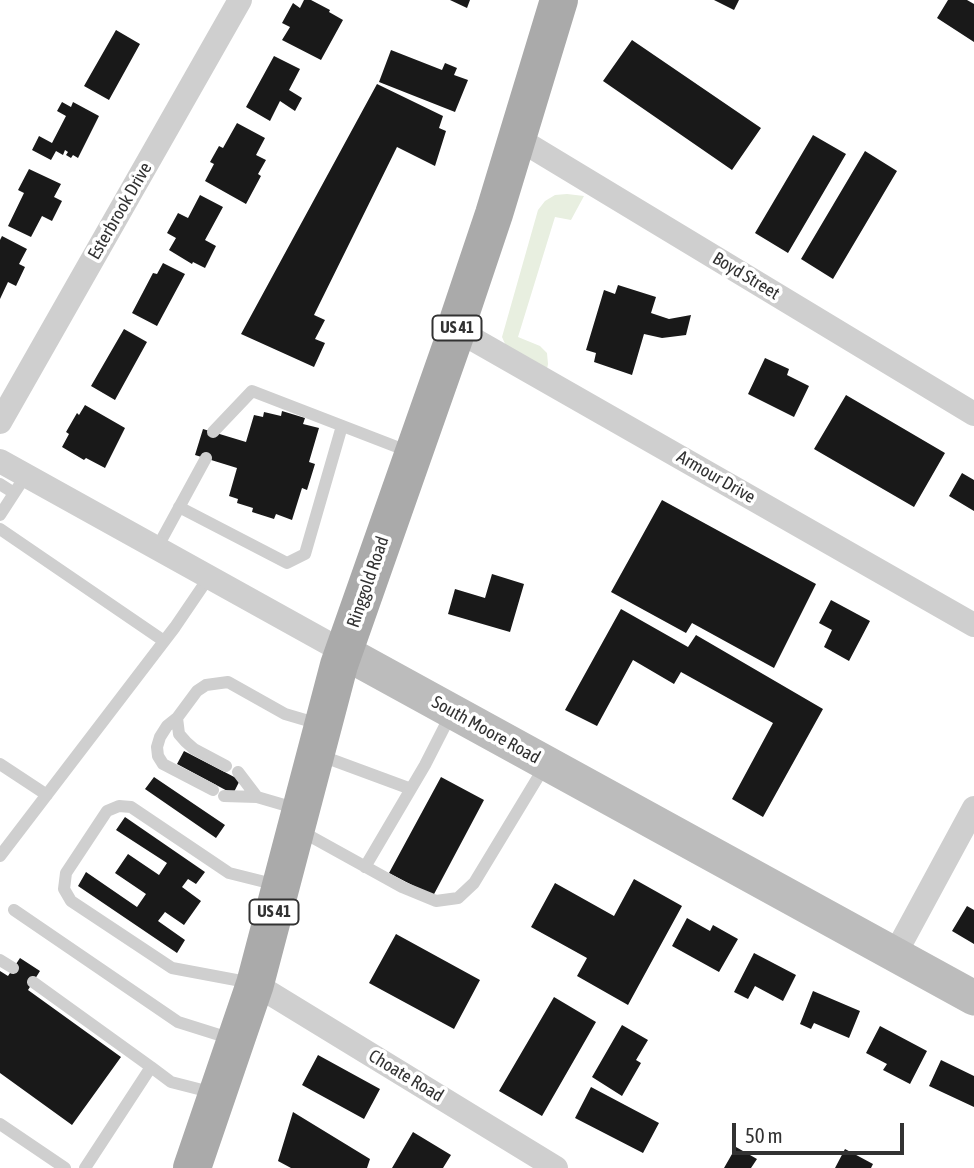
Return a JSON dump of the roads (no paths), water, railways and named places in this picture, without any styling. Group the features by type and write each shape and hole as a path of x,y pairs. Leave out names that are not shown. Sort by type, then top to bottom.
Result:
{"main road":[{"name":"Ringgold Road","path":"192,1168 255,984 344,652 457,330 559,0"},
{"name":"South Moore Road","path":"344,652 974,998"}],"street":[{"name":"Esterbrook Drive","path":"0,422 240,0"},
{"name":"Boyd Street","path":"517,138 974,414"},
{"name":"Armour Drive","path":"457,330 974,625"},
{"name":"South Moore Road","path":"0,461 20,484 157,548 344,652"},
{"path":"895,954 974,808"},
{"name":"Choate Road","path":"255,984 556,1168"}],"lane":[{"path":"213,432 252,391 414,453"},
{"path":"179,507 287,563 305,554 342,426"},
{"path":"157,548 206,458"},
{"path":"0,484 20,484"},
{"path":"0,515 20,484"},
{"path":"0,529 164,642"},
{"path":"0,856 164,642 209,577"},
{"path":"257,797 219,793 163,764 158,756 160,737 167,726 177,718 197,691 206,685 228,682 285,714 319,739 411,789"},
{"path":"365,867 425,765 452,712"},
{"path":"177,718 179,734 186,742 232,769 257,797 299,819 365,867 401,887 436,901 458,898 474,883 547,763"},
{"path":"0,765 47,795"},
{"path":"255,984 172,968 71,901 64,889 66,873 107,811 119,806 131,807 229,873 281,886"},
{"path":"14,910 178,1022 236,1040"},
{"path":"0,960 13,968"},
{"path":"33,982 172,1082 217,1094"},
{"path":"85,1168 151,1067"},
{"path":"0,1124 65,1168"}]}
